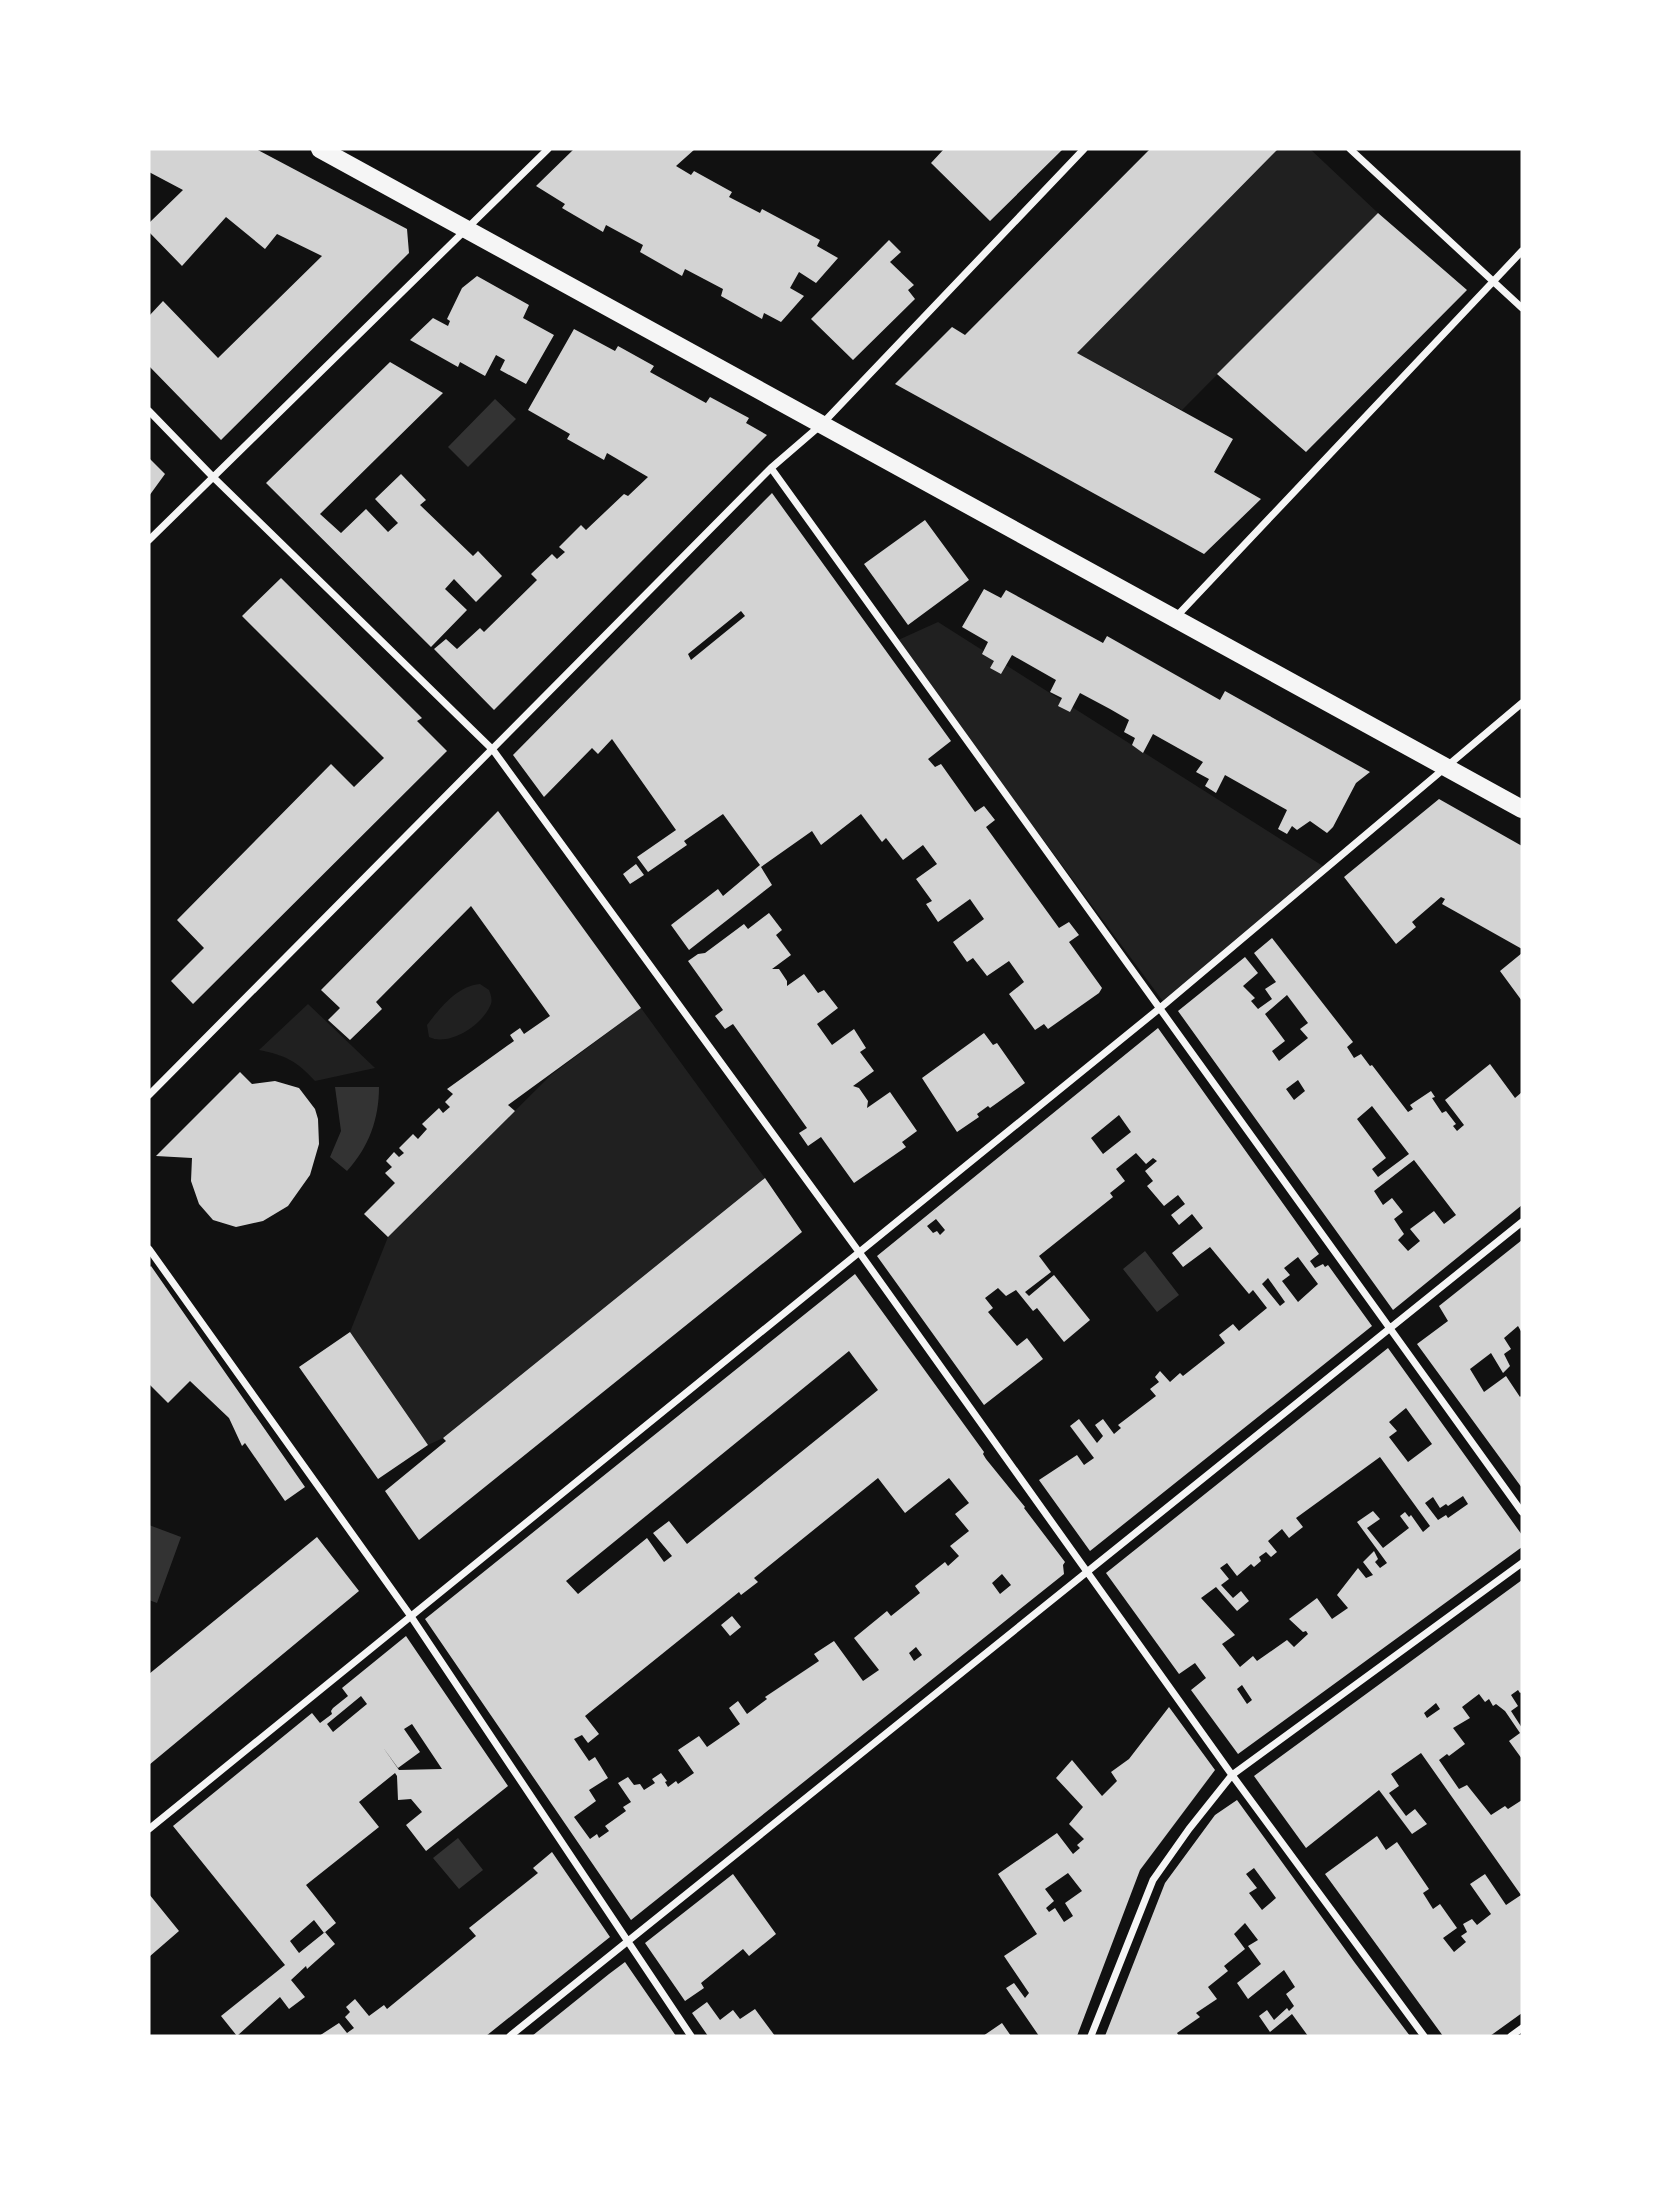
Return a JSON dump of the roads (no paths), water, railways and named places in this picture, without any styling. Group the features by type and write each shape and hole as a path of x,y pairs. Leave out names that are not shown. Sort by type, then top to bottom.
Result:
{"main road":[{"path":"320,149 1522,809"}],"street":[{"path":"149,540 548,149"},
{"path":"149,1095 771,468 822,424 1084,149"},
{"path":"1350,149 1522,308"},
{"path":"1174,618 1522,251"},
{"path":"149,411 493,750 1424,2036"},
{"path":"771,468 1522,1512"},
{"path":"149,1829 1160,1008 1522,703"},
{"path":"510,2036 1522,1222"},
{"path":"149,1249 410,1615 691,2036"},
{"path":"1091,2036 1153,1880 1189,1829 1233,1775 1522,1563"},
{"path":"1511,2036 1522,2028"}]}
